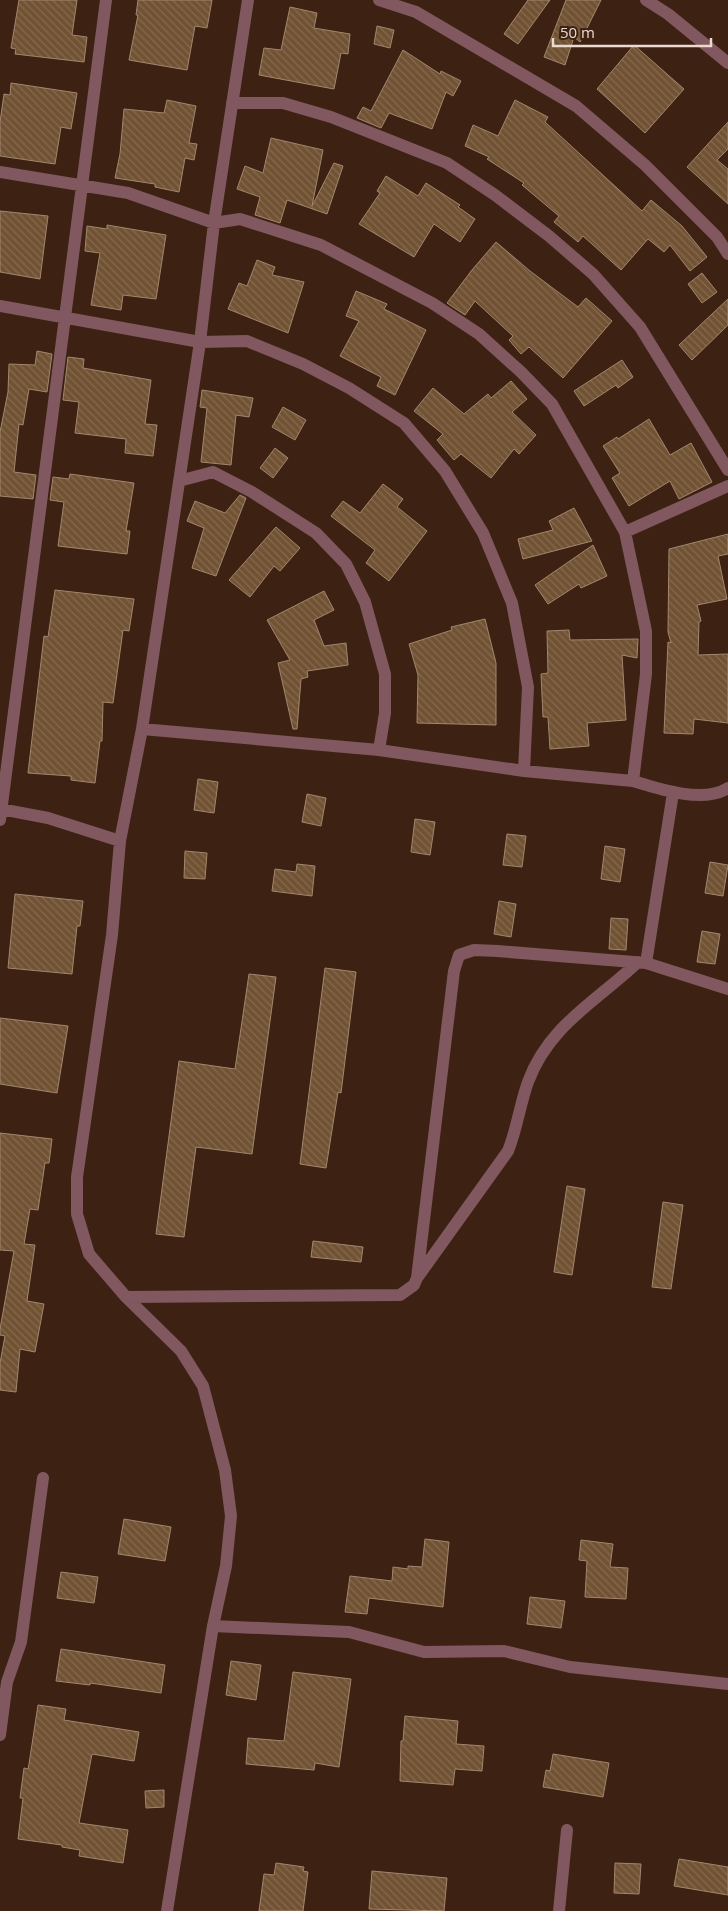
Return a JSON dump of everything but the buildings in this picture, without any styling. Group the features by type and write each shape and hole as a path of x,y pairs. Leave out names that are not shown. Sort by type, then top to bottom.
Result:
{"street":[{"path":"106,0 96,64 83,184 64,316 44,488 1,813 48,818 120,841"},
{"path":"167,1911 213,1626 226,1566 231,1516 225,1470 203,1386 185,1356 126,1297 89,1254 77,1214 77,1177 112,935 120,841 142,729 200,342 214,222 248,0"},
{"path":"379,0 416,12 576,106 644,165 716,237 728,254"},
{"path":"646,0 668,14 728,63"},
{"path":"232,103 283,103 331,117 447,163 495,195 593,274 640,327 728,470"},
{"path":"0,172 83,184 128,193 214,222 240,219 321,245 432,304 479,334 552,404 625,532 638,584 646,631 646,674 633,782"},
{"path":"0,306 200,342 247,341 318,372 404,423 445,471 483,533 512,603 528,687 524,771"},
{"path":"179,481 213,472 252,492 316,533 346,564 365,602 385,674 385,713 379,750"},
{"path":"625,532 728,486"},
{"path":"142,729 379,750 524,771 633,782 673,793 718,794 728,788"},
{"path":"126,1297 400,1295 414,1285 417,1278 508,1151 517,1130 528,1081 543,1053 563,1025 642,962 673,793"},
{"path":"417,1278 454,971 459,955 474,950 642,962 728,989"},
{"path":"0,1735 7,1682 22,1642 43,1478"},
{"path":"213,1626 349,1632 424,1652 504,1651 570,1666 728,1684"},
{"path":"559,1911 567,1830"}]}
